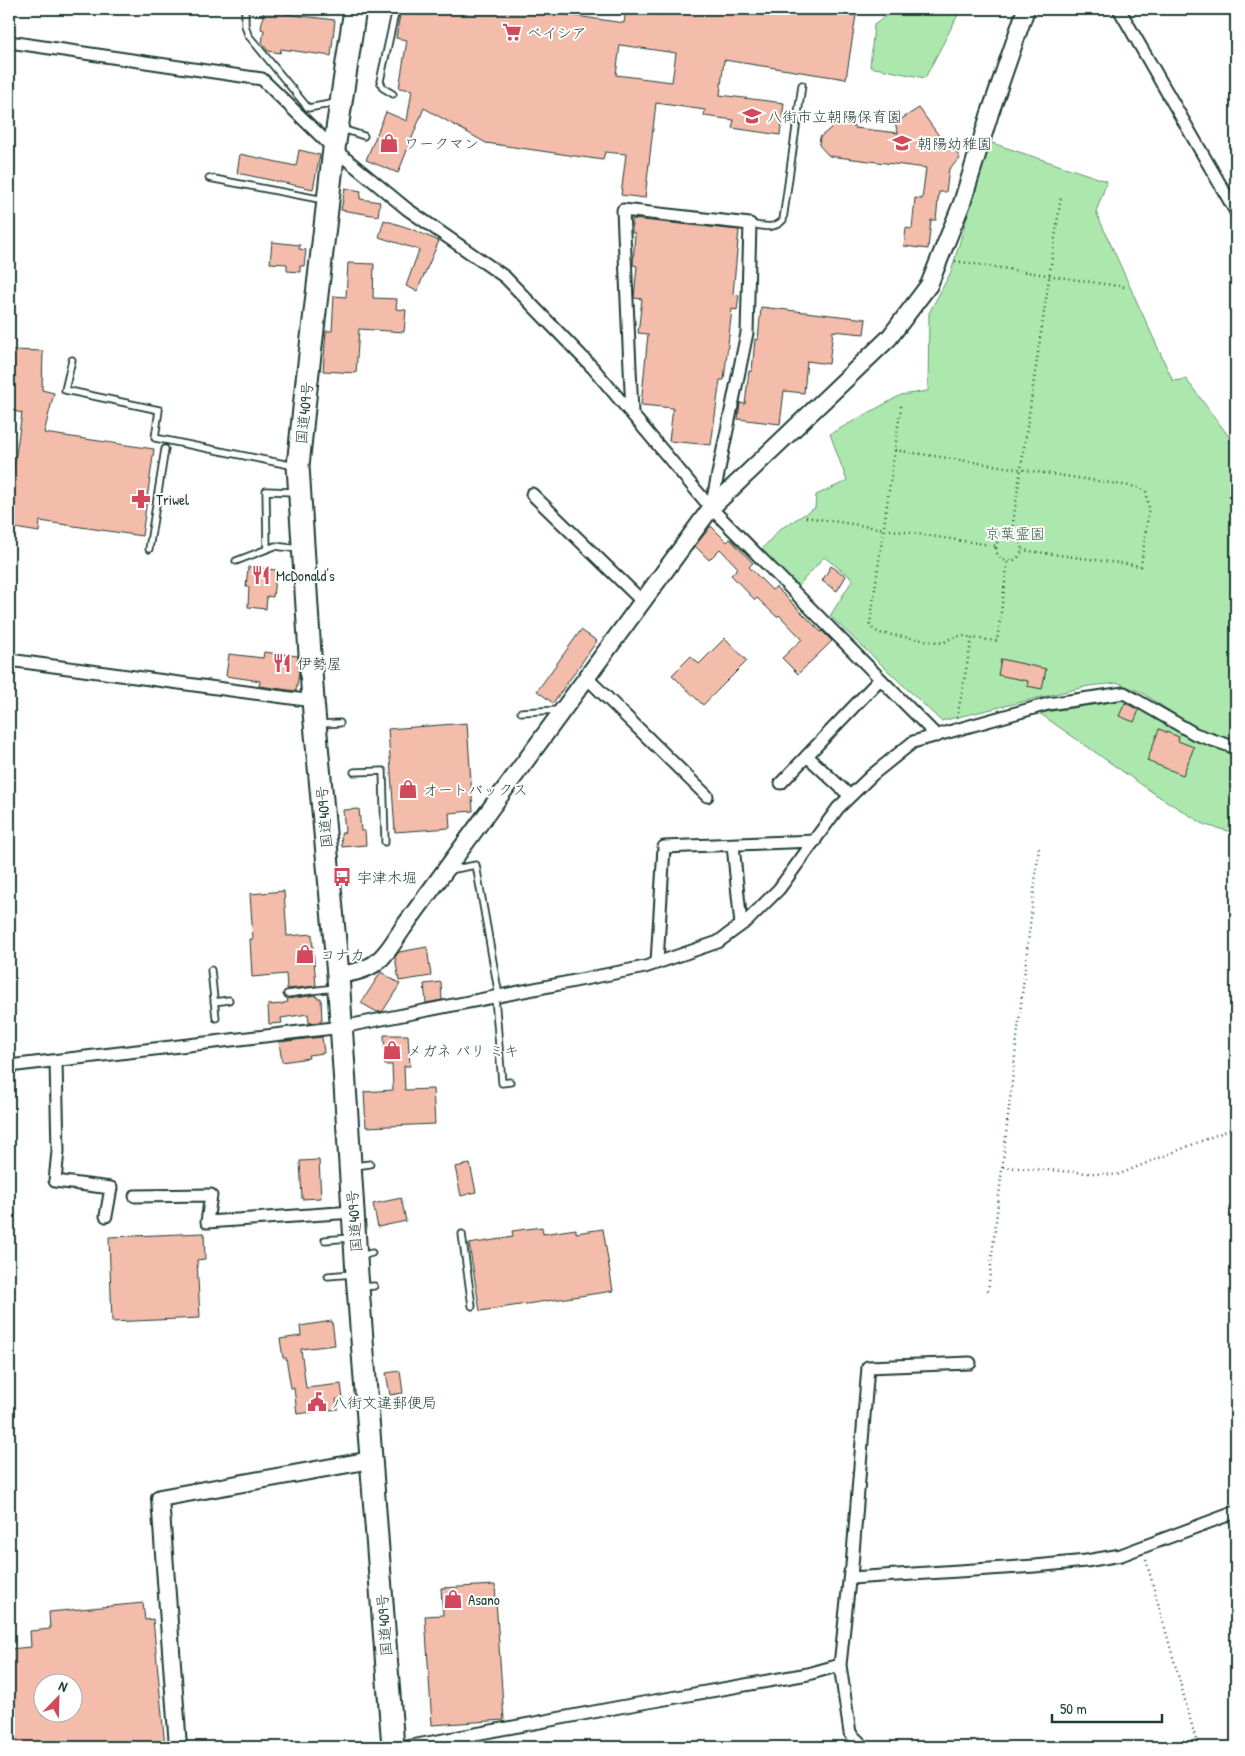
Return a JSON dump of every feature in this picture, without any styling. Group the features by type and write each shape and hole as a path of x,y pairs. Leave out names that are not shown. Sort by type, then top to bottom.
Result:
{"highway":[{"name":"国道409号","path":"355,9 334,149 298,466 315,725 342,1028 360,1165 353,1212 362,1266 371,1460 393,1747"}],"street":[{"path":"338,981 372,966 387,952 711,508 889,338 930,285 962,203 990,112 1026,9"},
{"path":"1119,9 1236,212"},
{"path":"9,42 262,79 334,149 407,209 505,277 593,368 711,508 937,736"},
{"path":"632,413 623,210 750,224 747,333 711,508"},
{"path":"532,494 643,602"},
{"path":"9,660 313,701"},
{"path":"587,678 708,796"},
{"path":"781,783 880,679"},
{"path":"9,1066 342,1028 645,967 718,942 741,925 779,889 838,808 872,774 913,742 1048,704 1124,693 1195,734 1236,748"},
{"path":"807,756 850,796"},
{"path":"657,962 664,847 815,841"},
{"path":"733,844 741,925"},
{"path":"56,1061 58,1152 55,1181 111,1188 106,1216"},
{"path":"135,1196 211,1195 207,1222 353,1212"},
{"path":"851,1578 868,1367 970,1364"},
{"path":"178,1747 160,1498 371,1460"},
{"path":"851,1578 1086,1561 1121,1555 1236,1512"},
{"path":"851,1578 850,1572 840,1665 850,1733 864,1747"},
{"path":"406,1747 808,1674 840,1665"}],"lane":[{"path":"394,94 384,88 380,81 396,9"},
{"path":"245,10 245,24 248,35 308,108 341,102"},
{"path":"750,224 770,227 777,225 783,220 802,85"},
{"path":"337,128 364,136"},
{"path":"209,178 328,201"},
{"path":"72,360 65,390 159,410 155,438 298,466"},
{"path":"148,549 165,449"},
{"path":"267,549 266,491 300,492"},
{"path":"236,562 275,546 303,549"},
{"path":"521,712 564,710"},
{"path":"315,725 340,723"},
{"path":"354,772 383,771 384,842"},
{"path":"446,871 476,865 497,997 502,1083 510,1082"},
{"path":"211,970 216,1018"},
{"path":"286,994 338,981"},
{"path":"214,1002 229,1000"},
{"path":"462,1234 472,1306"},
{"path":"325,1240 362,1266"},
{"path":"328,1276 362,1266"}],"path":[{"path":"9,18 14,9"},
{"path":"1010,536 1061,197"},
{"path":"940,258 1124,287"},
{"path":"901,406 870,624 873,629 879,634 943,643 954,636 997,641 1008,561"},
{"path":"895,450 1136,487 1146,491 1150,508 1140,566 1022,550"},
{"path":"806,518 997,546"},
{"path":"1010,536 1020,541 1022,550 1017,558 1008,561 999,556 997,546 1002,538 1010,536"},
{"path":"954,732 972,638"},
{"path":"988,1291 1039,847"},
{"path":"1003,1167 1117,1175 1236,1127"},
{"path":"1142,1546 1198,1747"}],"green space":[{"path":"895,9 961,9 925,78 870,67 874,25"},
{"name":"京葉霊園","path":"989,142 1107,181 1096,212 1173,381 1186,379 1236,446 1236,741 1204,731 1186,722 1141,692 1118,683 1089,686 941,721 830,616 853,579 824,557 798,586 761,550 780,529 815,508 816,495 847,481 830,434 901,395 928,391 929,313 951,272"},
{"path":"1124,700 1139,705 1212,747 1236,754 1236,833 1205,825 1155,794 1039,713"}],"building":[{"path":"264,9 286,9 285,14 335,20 331,56 281,49 280,53 268,51 262,43 264,30 261,29"},
{"path":"401,9 528,9 624,23 626,9 675,9 694,12 694,9 857,9 846,79 724,60 720,95 784,103 780,135 732,128 734,120 704,116 705,110 656,103 645,198 621,195 626,154 605,152 603,160 486,143 424,108 398,173 366,160 386,112 407,121 412,90 399,88 407,40 396,38","holes":["620,45 676,53 672,82 616,75"]},
{"path":"919,108 942,140 951,141 960,159 949,169 946,192 939,192 936,220 931,220 928,249 904,246 906,228 912,229 915,198 922,199 926,168 829,156 819,145 820,137 847,115 855,128 898,133 895,123"},
{"path":"299,150 320,155 313,189 237,173 240,154 296,166"},
{"path":"345,188 361,191 360,199 380,202 378,216 341,210"},
{"path":"632,219 739,230 733,294 739,295 737,310 732,309 724,380 720,380 711,445 669,441 673,408 641,405 648,334 638,333 642,299 634,298 637,266 633,265 635,233 632,233"},
{"path":"384,220 439,241 417,291 406,286 419,250 379,237"},
{"path":"272,242 300,245 299,249 306,250 304,266 300,266 300,272 287,271 287,264 270,263"},
{"path":"348,263 374,264 373,298 397,299 396,309 406,310 404,332 359,329 356,373 323,371 326,331 332,331 334,296 346,297"},
{"path":"761,307 866,319 864,334 833,331 829,364 807,361 804,393 784,391 780,424 738,419 740,403 745,404 749,371 752,371 755,339 758,340"},
{"path":"12,350 43,351 42,390 54,393 44,433 154,449 142,536 40,521 39,532 9,527 9,502 22,413 9,410"},
{"path":"711,526 727,542 730,539 753,563 749,567 772,590 776,587 832,641 798,674 782,658 802,639 779,615 777,617 757,598 755,600 731,575 738,568 720,549 709,560 695,546"},
{"path":"831,566 846,576 837,591 822,581"},
{"path":"248,567 276,570 273,597 267,596 266,609 248,607 249,587 246,587"},
{"path":"581,630 597,641 553,703 537,691"},
{"path":"725,638 747,661 703,705 672,675 691,656 699,664"},
{"path":"264,652 298,656 299,673 296,691 259,686 260,681 226,676 229,654 263,658"},
{"path":"1001,659 1046,669 1042,689 1027,686 1028,681 998,675"},
{"path":"1125,703 1139,710 1134,722 1119,716"},
{"path":"467,723 473,811 449,813 450,828 395,832 388,729"},
{"path":"1159,729 1179,737 1178,741 1194,747 1183,775 1147,761"},
{"path":"359,809 361,831 365,831 366,845 342,847 341,833 345,832 343,810"},
{"path":"284,891 287,936 312,934 316,986 287,989 286,974 252,977 250,939 253,939 250,894"},
{"path":"427,947 431,976 399,981 395,957 399,952"},
{"path":"381,972 400,984 383,1011 377,1012 361,1003"},
{"path":"441,982 442,1000 426,1003 424,984"},
{"path":"316,995 317,998 321,998 322,1020 320,1022 309,1023 308,1014 281,1018 282,1023 269,1024 268,1005 283,1004 288,1002 287,999"},
{"path":"384,1035 408,1035 410,1066 404,1066 405,1090 433,1089 435,1124 366,1127 364,1092 393,1090 392,1065 385,1065"},
{"path":"322,1037 324,1053 308,1055 309,1058 282,1062 279,1042"},
{"path":"319,1160 321,1198 302,1199 300,1161"},
{"path":"470,1164 476,1192 461,1196 455,1167"},
{"path":"401,1198 406,1221 378,1227 373,1204"},
{"path":"542,1227 543,1234 576,1229 576,1233 603,1229 613,1291 480,1311 469,1244 513,1237 512,1231"},
{"path":"204,1233 205,1259 197,1260 200,1318 112,1322 109,1237"},
{"path":"332,1321 335,1345 301,1349 306,1388 341,1384 343,1399 336,1399 338,1409 297,1414 294,1388 291,1388 286,1358 283,1358 280,1339 301,1336 300,1326"},
{"path":"400,1371 403,1393 390,1395 386,1373"},
{"path":"495,1585 504,1720 432,1725 425,1616 443,1615 441,1588"},
{"path":"143,1603 145,1620 153,1619 165,1747 9,1747 9,1649 31,1647 30,1631 50,1629 49,1612"}],"place":[{"name":"ベイシア","path":"512,32"},
{"name":"八街市立朝陽保育園","path":"752,116"},
{"name":"ワークマン","path":"389,143"},
{"name":"朝陽幼稚園","path":"902,143"},
{"name":"Triwel","path":"141,499"},
{"name":"McDonald's","path":"261,575"},
{"name":"伊勢屋","path":"282,663"},
{"name":"オートバックス","path":"408,789"},
{"name":"宇津木堀","path":"342,877"},
{"name":"コナカ","path":"305,954"},
{"name":"メガネ パリ ミキ","path":"392,1050"},
{"name":"八街文違郵便局","path":"317,1402"},
{"name":"Asano","path":"453,1599"}]}
